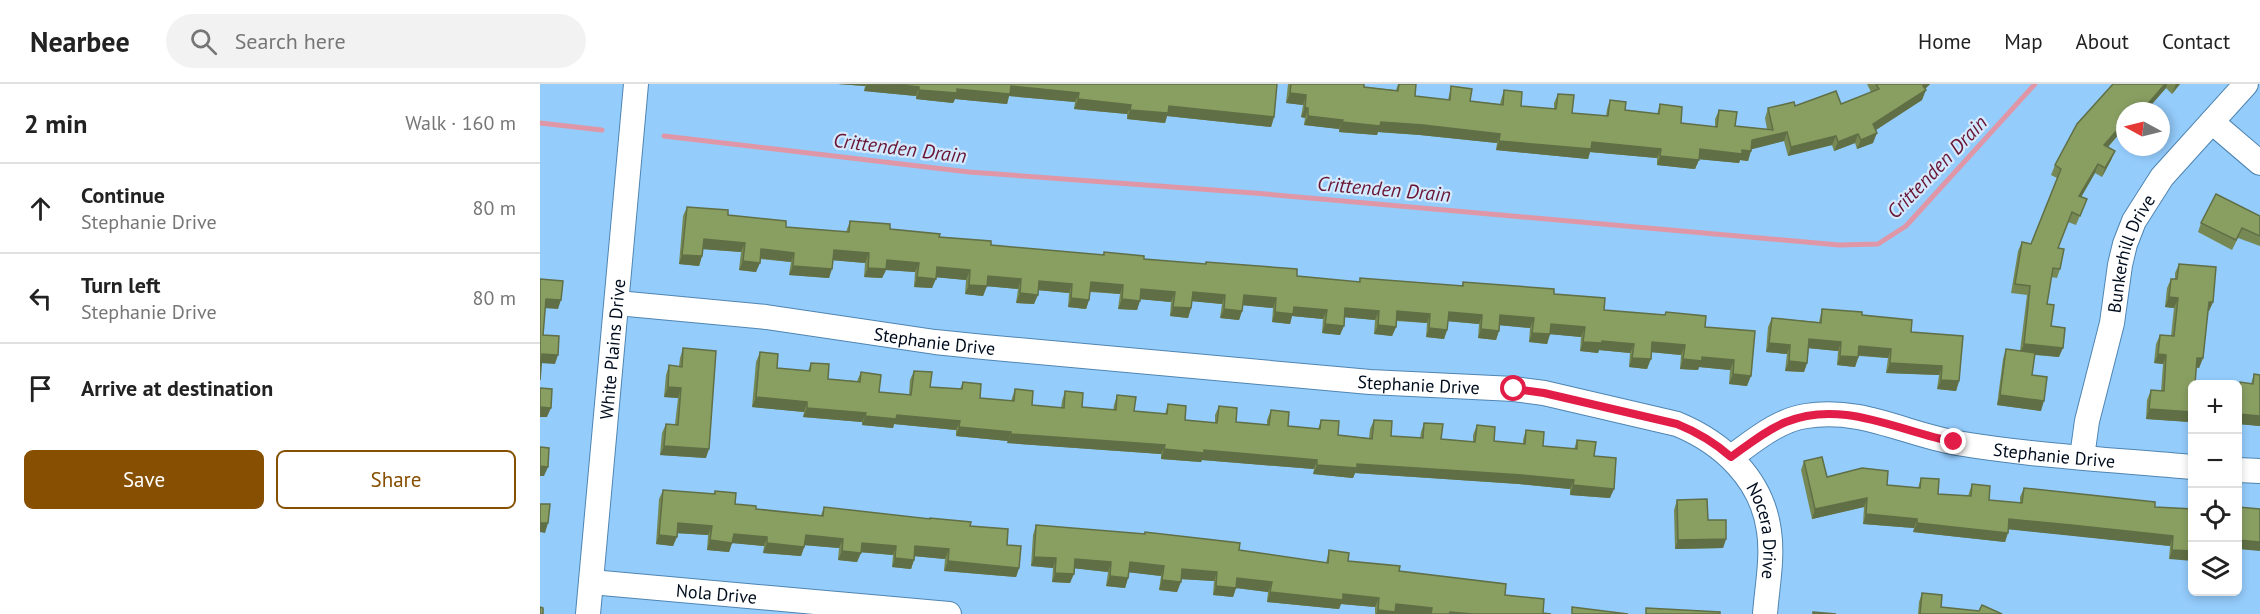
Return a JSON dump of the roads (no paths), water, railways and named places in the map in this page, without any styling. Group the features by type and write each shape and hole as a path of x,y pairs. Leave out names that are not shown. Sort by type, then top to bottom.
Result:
{"street":[{"name":"White Plains Drive","path":"588,614 636,84"},
{"name":"Bunkerhill Drive","path":"2082,457 2087,421 2112,323 2125,244 2134,220 2162,177 2246,84"},
{"path":"2212,122 2250,157 2260,163"},
{"name":"Stephanie Drive","path":"617,303 766,317 935,342 1007,349 1370,382 1514,389 1544,393 1677,424 1697,432 1731,457 1785,423 1804,416 1828,414 1851,415 1954,442 2188,467"},
{"name":"Nocera Drive","path":"1731,457 1755,488 1764,508 1769,531 1770,555 1765,614"},
{"path":"2242,470 2260,471"},
{"name":"Nola Drive","path":"591,582 877,611 949,614"}],"waterway":[{"name":"Crittenden Drain","path":"664,136 969,172 1254,193 1839,245 1878,244 1906,226 2035,84"},
{"name":"Crittenden Drain","path":"540,123 602,130"}]}
